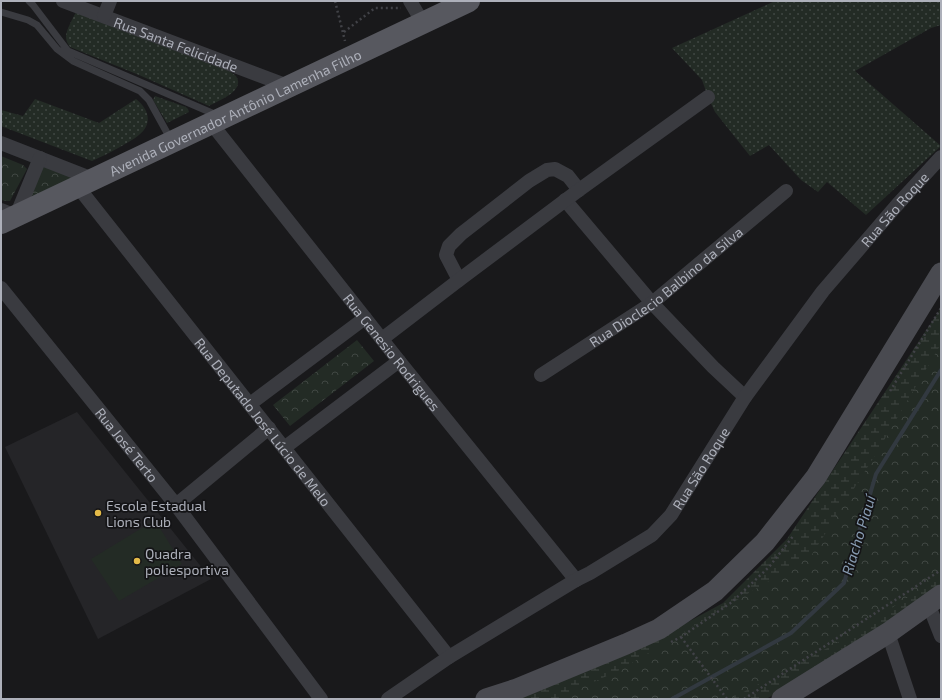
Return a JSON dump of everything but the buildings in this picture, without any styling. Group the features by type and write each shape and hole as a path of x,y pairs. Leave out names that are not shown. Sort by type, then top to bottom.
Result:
{"main road":[{"name":"Avenida Governador Antônio Lamenha Filho","path":"6,216 85,183 348,58 416,10 469,1"},
{"path":"486,699 517,689 659,629 715,591 765,542 816,477 941,273"},
{"path":"782,699 888,633 935,599"}],"street":[{"name":"Rua Santa Felicidade","path":"63,1 288,86"},
{"path":"104,16 110,1"},
{"path":"382,340 565,200 708,98"},
{"name":"Rua Genesio Rodrigues","path":"217,120 382,340 576,580"},
{"path":"1,143 40,158 85,183"},
{"name":"Rua São Roque","path":"388,699 449,658 652,535 671,515 745,397 823,291 897,205 941,157"},
{"path":"6,216 40,158"},
{"path":"459,280 446,254 449,246 461,234 529,181 547,170 555,169 568,176 579,190"},
{"name":"Rua Deputado José Lúcio de Melo","path":"85,183 250,404 449,658"},
{"name":"Rua Dioclecio Balbino da Silva","path":"541,375 652,303 786,191"},
{"path":"565,200 652,303 713,367 745,397"},
{"name":"Rua José Terto","path":"1,288 176,505 321,699"},
{"path":"250,404 365,318"},
{"path":"284,448 399,361"},
{"path":"176,505 269,428"},
{"path":"935,599 940,628"},
{"path":"888,633 910,699"}],"lane":[{"path":"29,1 68,51 217,120"},
{"path":"1,12 28,20 37,25 57,49 73,61 140,91 149,100 172,141"}],"path":[{"path":"335,1 344,32 348,58"},
{"path":"344,32 375,8 416,10"},
{"path":"744,699 941,570"},
{"path":"681,637 727,699"}],"shaded area":[{"name":"Escola Estadual Lions Club","path":"77,412 211,579 98,639 5,447"}],"green space":[{"path":"775,1 941,1 941,25 931,28 855,71 941,146 866,215 827,182 818,192 801,180 769,145 750,156 715,112 702,80 672,48"},
{"path":"76,12 228,70 236,76 238,81 237,86 230,95 209,106 70,47 66,40 66,34"},
{"path":"155,96 186,107 189,112 167,123 153,100"},
{"path":"35,99 99,123 136,99 144,107 148,121 143,131 137,137 92,161 1,126 1,110 23,116"},
{"path":"1,156 23,165 27,169 10,201 1,200"},
{"path":"40,158 93,179 16,216"},
{"path":"941,308 941,600 874,640 766,699 502,699 631,653 723,603 787,539"},
{"path":"357,340 374,361 290,426 273,405"},
{"path":"941,344 941,576 837,643 730,699 556,699 620,670 811,556 874,457"},
{"name":"Quadra poliesportiva","path":"155,520 182,564 119,601 91,559"}],"waterway":[{"name":"Riacho Piauí","path":"672,699 791,633 844,583 876,474 941,370"}],"place":[{"name":"Escola Estadual Lions Club","path":"98,513"},
{"name":"Quadra poliesportiva","path":"137,561"}]}
